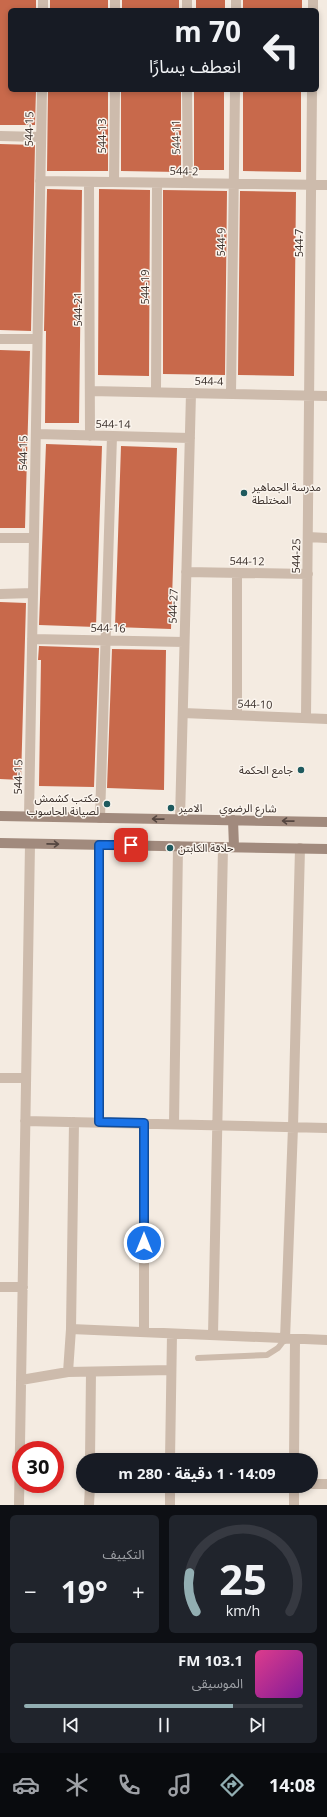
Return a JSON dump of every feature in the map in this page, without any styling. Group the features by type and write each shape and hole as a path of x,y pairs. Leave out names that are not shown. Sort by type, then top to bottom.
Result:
{"street":[{"name":"544-15","path":"29,816 42,92"},
{"name":"544-13","path":"114,182 115,92"},
{"name":"544-11","path":"188,92 188,183"},
{"name":"544-9","path":"231,394 235,92"},
{"name":"544-7","path":"310,395 312,92"},
{"path":"0,136 41,137"},
{"name":"544-2","path":"40,181 327,185"},
{"name":"544-21","path":"89,182 90,436"},
{"name":"544-19","path":"156,392 158,183"},
{"path":"0,339 37,339"},
{"name":"544-4","path":"90,391 327,396"},
{"name":"544-27","path":"180,819 191,393"},
{"name":"544-25","path":"306,718 310,395"},
{"name":"544-14","path":"36,434 190,438"},
{"path":"100,818 112,436"},
{"path":"308,537 327,538"},
{"path":"0,538 34,538"},
{"name":"544-12","path":"186,572 308,574"},
{"path":"237,573 237,715"},
{"path":"0,594 33,593"},
{"name":"544-16","path":"32,639 184,642"},
{"name":"544-10","path":"183,713 327,719"},
{"name":"شارع الرضوي","path":"0,816 327,822"},
{"path":"233,820 234,847"},
{"path":"0,843 327,849"},
{"path":"20,1505 30,844"},
{"path":"99,845 99,1122"},
{"path":"174,1124 178,846"},
{"path":"213,1335 223,847"},
{"path":"294,1453 290,1339 293,1127 300,848"},
{"path":"0,1078 26,1078"},
{"path":"25,1120 327,1128"},
{"path":"68,1372 71,1329 74,1122"},
{"path":"144,1123 144,1332"},
{"path":"0,1287 23,1287"},
{"path":"71,1329 327,1340"},
{"path":"170,1453 172,1334"},
{"path":"21,1380 68,1372 171,1370"},
{"path":"90,1453 91,1372"},
{"path":"89,1505 90,1493"},
{"path":"170,1493 170,1505"},
{"path":"294,1493 294,1505"}],"lane":[{"path":"198,1358 268,1355 290,1339"}],"building":[{"path":"0,0 36,0 36,8 8,8 8,92 36,92 35,125 0,125"},
{"path":"50,0 108,0 108,8 50,8"},
{"path":"122,0 179,0 179,8 122,8"},
{"path":"196,0 225,0 225,8 196,8"},
{"path":"243,0 302,0 302,8 243,8"},
{"path":"48,92 108,92 108,171 47,171"},
{"path":"121,92 181,92 181,170 179,170 179,172 121,171"},
{"path":"194,92 224,92 224,170 194,170"},
{"path":"243,92 301,92 301,172 243,171"},
{"path":"0,144 35,145 31,331 0,330"},
{"path":"47,189 82,190 79,423 45,423 46,331 44,331"},
{"path":"99,189 150,190 149,376 98,375"},
{"path":"163,190 227,191 225,375 163,374"},
{"path":"240,191 296,192 294,376 238,375"},
{"path":"0,350 30,351 25,528 0,528"},
{"path":"46,444 102,446 96,627 39,625"},
{"path":"121,446 177,448 171,629 115,627"},
{"path":"0,602 26,603 21,780 0,779"},
{"path":"39,646 99,648 94,787 39,786 41,660 38,660"},
{"path":"112,649 166,650 164,790 107,788"}],"place":[{"name":"مدرسة الجماهير المختلطة","path":"244,493"},
{"name":"جامع الحكمة","path":"301,770"},
{"name":"مكتب كشمش لصيانة الحاسوب","path":"107,804"},
{"name":"الامير","path":"171,808"},
{"name":"حلاقة الكابتن","path":"170,848"}],"route":[{"path":"131,845 99,845 99,1122 144,1123 144,1243"}]}
